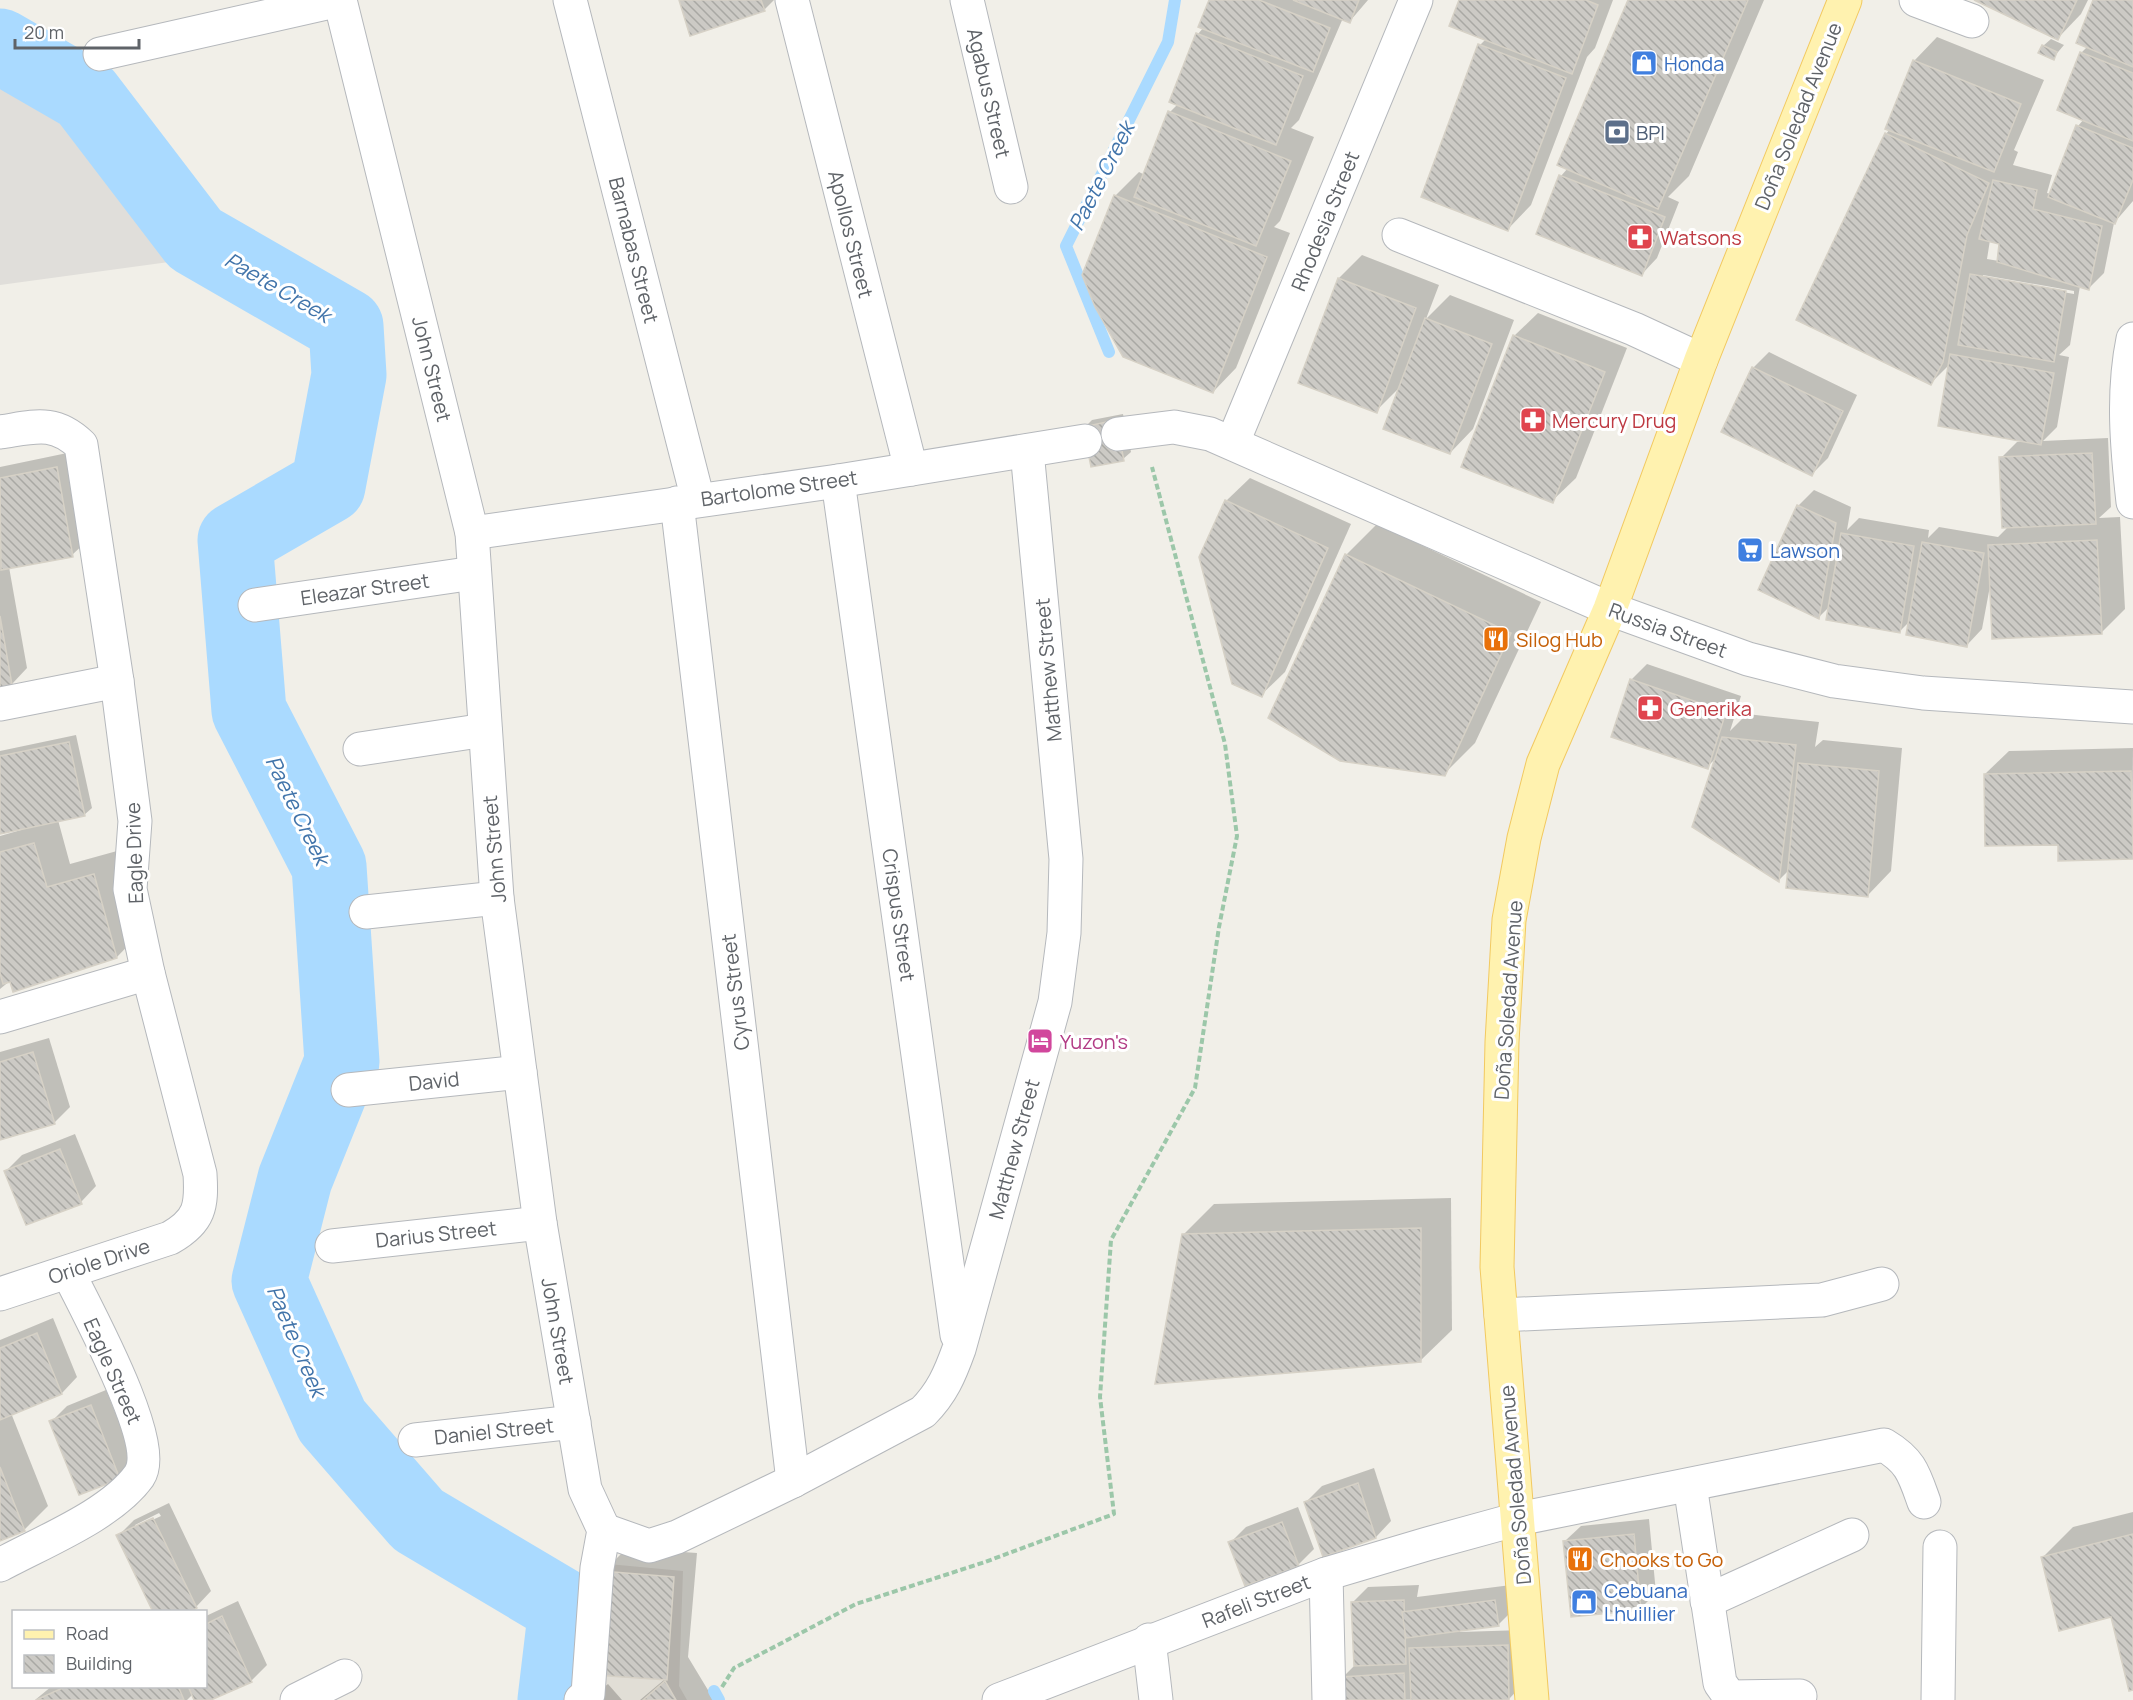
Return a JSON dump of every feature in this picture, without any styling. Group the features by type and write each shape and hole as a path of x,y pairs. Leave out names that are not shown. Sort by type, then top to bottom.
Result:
{"main road":[{"name":"Doña Soledad Avenue","path":"1533,1700 1501,1315 1498,1243 1502,1041 1509,920 1524,838 1543,764 1610,609 1701,360 1845,0"}],"street":[{"path":"100,54 340,0"},
{"name":"John Street","path":"340,0 472,533 497,898 520,1072 540,1223 585,1489 604,1530"},
{"name":"Barnabas Street","path":"570,0 687,501"},
{"name":"Apollos Street","path":"792,0 911,469"},
{"name":"Agabus Street","path":"966,0 1011,187"},
{"name":"Rhodesia Street","path":"1233,442 1416,0"},
{"path":"1916,0 1972,21"},
{"path":"1399,235 1634,329 1701,360"},
{"path":"2133,339 2129,360 2126,444 2133,502"},
{"name":"Eagle Drive","path":"0,432 48,425 68,433 81,445 117,681 135,822 130,889 148,973 200,1174 201,1199 194,1220"},
{"path":"1128,433 1174,427 1210,434 1233,442"},
{"name":"Bartolome Street","path":"472,533 838,481 1085,441"},
{"name":"Russia Street","path":"1233,442 1610,609 1748,659 1834,681 1923,693 2133,707"},
{"name":"Matthew Street","path":"604,1530 649,1546 677,1537 793,1481 922,1412 937,1398 948,1379 959,1349 1055,1002 1064,933 1066,860 1027,451"},
{"name":"Crispus Street","path":"838,481 959,1349"},
{"name":"Cyrus Street","path":"687,501 793,1481"},
{"name":"Eleazar Street","path":"255,604 474,573"},
{"path":"0,704 117,681"},
{"path":"360,749 485,730"},
{"path":"366,912 497,898"},
{"path":"0,1017 148,973"},
{"name":"David","path":"348,1090 520,1072"},
{"name":"Oriole Drive","path":"0,1294 170,1238 183,1231 194,1220"},
{"name":"Darius Street","path":"332,1246 540,1223"},
{"name":"Eagle Street","path":"0,1564 88,1518 118,1497 140,1474 143,1448 136,1415 68,1272"},
{"path":"1501,1315 1822,1300 1882,1284"},
{"name":"Daniel Street","path":"415,1440 574,1422"},
{"name":"Rafeli Street","path":"999,1700 1326,1574 1518,1519 1884,1445 1898,1453 1911,1466 1924,1502"},
{"path":"1690,1485 1720,1683 1730,1697 1800,1696"},
{"path":"581,1700 588,1694 597,1568 604,1530"},
{"path":"1707,1601 1851,1535"},
{"path":"1938,1700 1940,1547"},
{"path":"1326,1574 1329,1700"},
{"path":"1149,1641 1156,1700"},
{"path":"297,1700 345,1676"}],"path":[{"path":"722,1687 734,1668 856,1604 985,1562 1114,1514 1100,1397 1111,1240 1195,1088 1210,984 1236,836 1225,744 1152,466 1128,433"}],"shaded area":[{"path":"0,73 71,101 191,259 0,285"},
{"path":"587,1562 683,1571 679,1686 687,1700 572,1700"}],"building":[{"path":"679,0 761,0 765,11 690,36"},
{"path":"1209,0 1259,0 1330,28 1313,72 1198,27"},
{"path":"1293,0 1359,0 1350,23"},
{"path":"1459,0 1586,0 1598,5 1572,74 1449,26"},
{"path":"1628,0 1748,0 1658,209 1557,165"},
{"path":"1974,0 2077,0 2058,40"},
{"path":"2093,0 2133,0 2133,67 2076,43"},
{"path":"1196,33 1303,76 1276,145 1169,102"},
{"path":"1478,44 1566,78 1508,231 1421,197"},
{"path":"2042,45 2057,52 2054,60 2038,53"},
{"path":"2080,52 2133,73 2133,141 2057,110"},
{"path":"1913,60 2021,104 1994,172 1885,129"},
{"path":"1168,111 1291,161 1256,246 1134,197"},
{"path":"2076,125 2133,148 2133,180 2115,224 2048,197"},
{"path":"1885,133 1989,183 1967,235 1943,362 1931,385 1796,320"},
{"path":"1559,175 1665,217 1642,276 1536,234"},
{"path":"1993,180 2037,190 2033,209 2102,226 2089,290 1997,262 1999,244 1979,239"},
{"path":"1114,195 1267,257 1213,393 1123,357 1095,307 1082,275"},
{"path":"1970,274 2066,291 2054,362 1958,345"},
{"path":"1338,278 1416,308 1377,413 1298,383"},
{"path":"1425,318 1492,344 1450,454 1383,429"},
{"name":"Mercury Drug","path":"1513,335 1605,372 1553,503 1461,467"},
{"path":"1950,354 2054,373 2041,445 1938,426"},
{"path":"1752,367 1843,411 1812,476 1721,432"},
{"path":"1116,420 1124,461 1091,467 1083,427"},
{"path":"2092,453 2096,524 2002,528 1999,457"},
{"path":"57,467 73,557 1,570 0,478"},
{"path":"1225,500 1328,548 1262,697 1232,684 1199,557"},
{"path":"1797,505 1836,523 1819,619 1758,590"},
{"path":"1841,533 1914,546 1900,633 1826,620"},
{"path":"2097,540 2102,634 1992,639 1988,545"},
{"path":"1922,542 1984,553 1967,647 1906,635"},
{"path":"1345,554 1511,633 1445,776 1340,761 1268,718"},
{"path":"0,616 12,685 0,687"},
{"path":"1630,679 1726,712 1708,769 1611,737"},
{"path":"1722,737 1796,745 1779,882 1692,827"},
{"path":"69,742 85,816 0,834 0,756"},
{"path":"1798,763 1879,771 1868,897 1786,888"},
{"path":"2131,771 2133,859 2058,861 2058,845 1985,846 1984,774"},
{"path":"34,843 47,887 94,874 117,958 13,992 10,982 3,984 0,973 0,852"},
{"path":"33,1052 55,1124 0,1140 0,1062"},
{"path":"60,1149 82,1204 26,1225 4,1171"},
{"path":"1421,1228 1421,1362 1155,1384 1182,1234"},
{"path":"37,1333 62,1394 0,1420 0,1348"},
{"path":"91,1405 120,1479 79,1495 49,1421"},
{"path":"0,1467 25,1531 0,1541"},
{"path":"1358,1483 1376,1538 1323,1557 1304,1502"},
{"path":"153,1518 197,1608 194,1610 152,1610 116,1535"},
{"path":"1282,1522 1299,1566 1245,1586 1228,1542"},
{"path":"1634,1534 1641,1610 1571,1617 1563,1541"},
{"path":"2133,1534 2133,1690 2129,1691 2111,1617 2059,1631 2041,1557"},
{"path":"601,1571 674,1577 667,1680 595,1675"},
{"path":"1404,1600 1406,1664 1354,1666 1351,1602"},
{"path":"1495,1600 1499,1626 1406,1638 1402,1612"},
{"path":"222,1616 252,1682 211,1700 194,1700 189,1688 207,1688 207,1624"},
{"path":"1508,1645 1509,1700 1411,1700 1409,1648"},
{"path":"1404,1673 1405,1700 1343,1700 1341,1677"},
{"path":"665,1681 676,1700 643,1700"},
{"path":"63,1688 179,1688 184,1700 36,1700"}],"waterway":[{"name":"Paete Creek","path":"1109,352 1066,246 1168,42 1175,0"},
{"name":"Paete Creek","path":"0,46 85,95 195,239 346,326 349,375 328,486 235,540 249,711 329,866 342,1062 295,1179 269,1281 332,1421 418,1520 566,1608 555,1700"},
{"name":"Paete Creek","path":"714,1691 719,1700"}],"place":[{"name":"Honda","path":"1644,63"},
{"name":"BPI","path":"1617,132"},
{"name":"Watsons","path":"1640,237"},
{"name":"Mercury Drug","path":"1533,420"},
{"name":"Lawson","path":"1750,550"},
{"name":"Silog Hub","path":"1496,639"},
{"name":"Generika","path":"1650,708"},
{"name":"Yuzon's","path":"1040,1041"},
{"name":"Chooks to Go","path":"1580,1559"},
{"name":"Cebuana Lhuillier","path":"1584,1602"}]}
